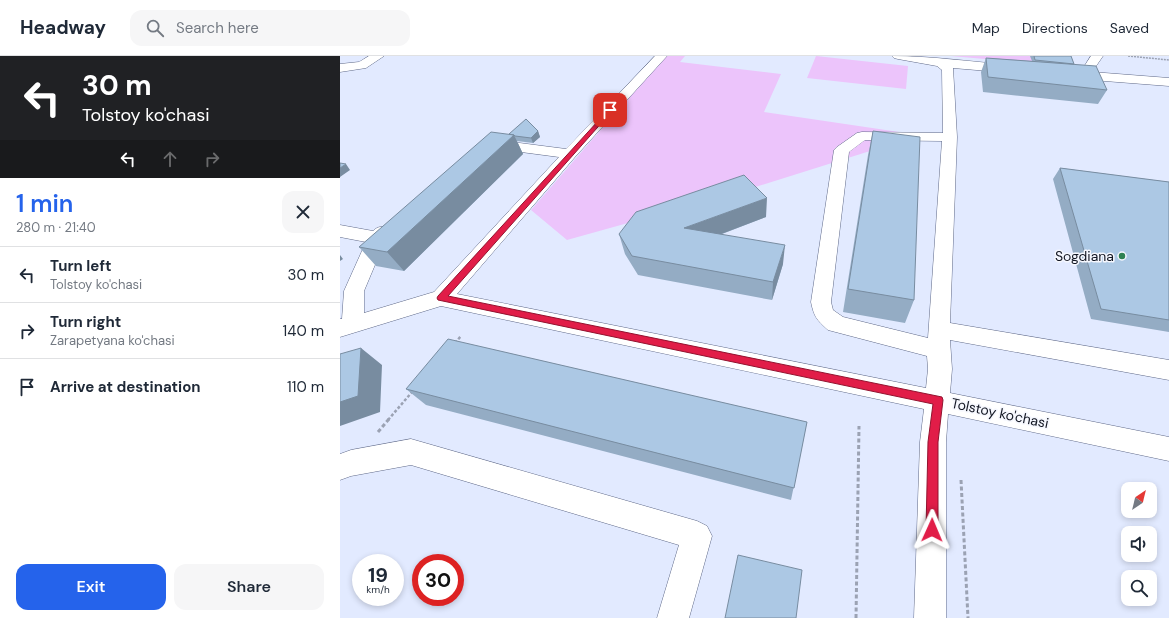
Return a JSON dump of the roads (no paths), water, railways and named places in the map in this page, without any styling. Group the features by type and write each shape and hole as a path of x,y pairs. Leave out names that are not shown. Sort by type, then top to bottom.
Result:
{"street":[{"path":"340,68 362,65 378,56"},
{"path":"441,298 570,154 661,56"},
{"path":"898,56 941,63 1026,70"},
{"path":"1085,75 1089,66 1106,59 1132,79"},
{"path":"930,618 933,442 940,369 939,340 950,137 948,69 941,63"},
{"path":"1058,73 1169,82"},
{"path":"950,137 862,136 842,150 821,302 824,314 836,324 939,340 1169,370"},
{"path":"476,154 496,144 570,154"},
{"path":"347,326 354,291 377,238 394,223"},
{"path":"340,231 377,238"},
{"name":"Tolstoy ko'chasi","path":"347,326 441,298 1169,449"},
{"path":"340,467 351,463 411,452 697,536 673,618"}],"place":[{"name":"Sogdiana","path":"1122,256"}]}
